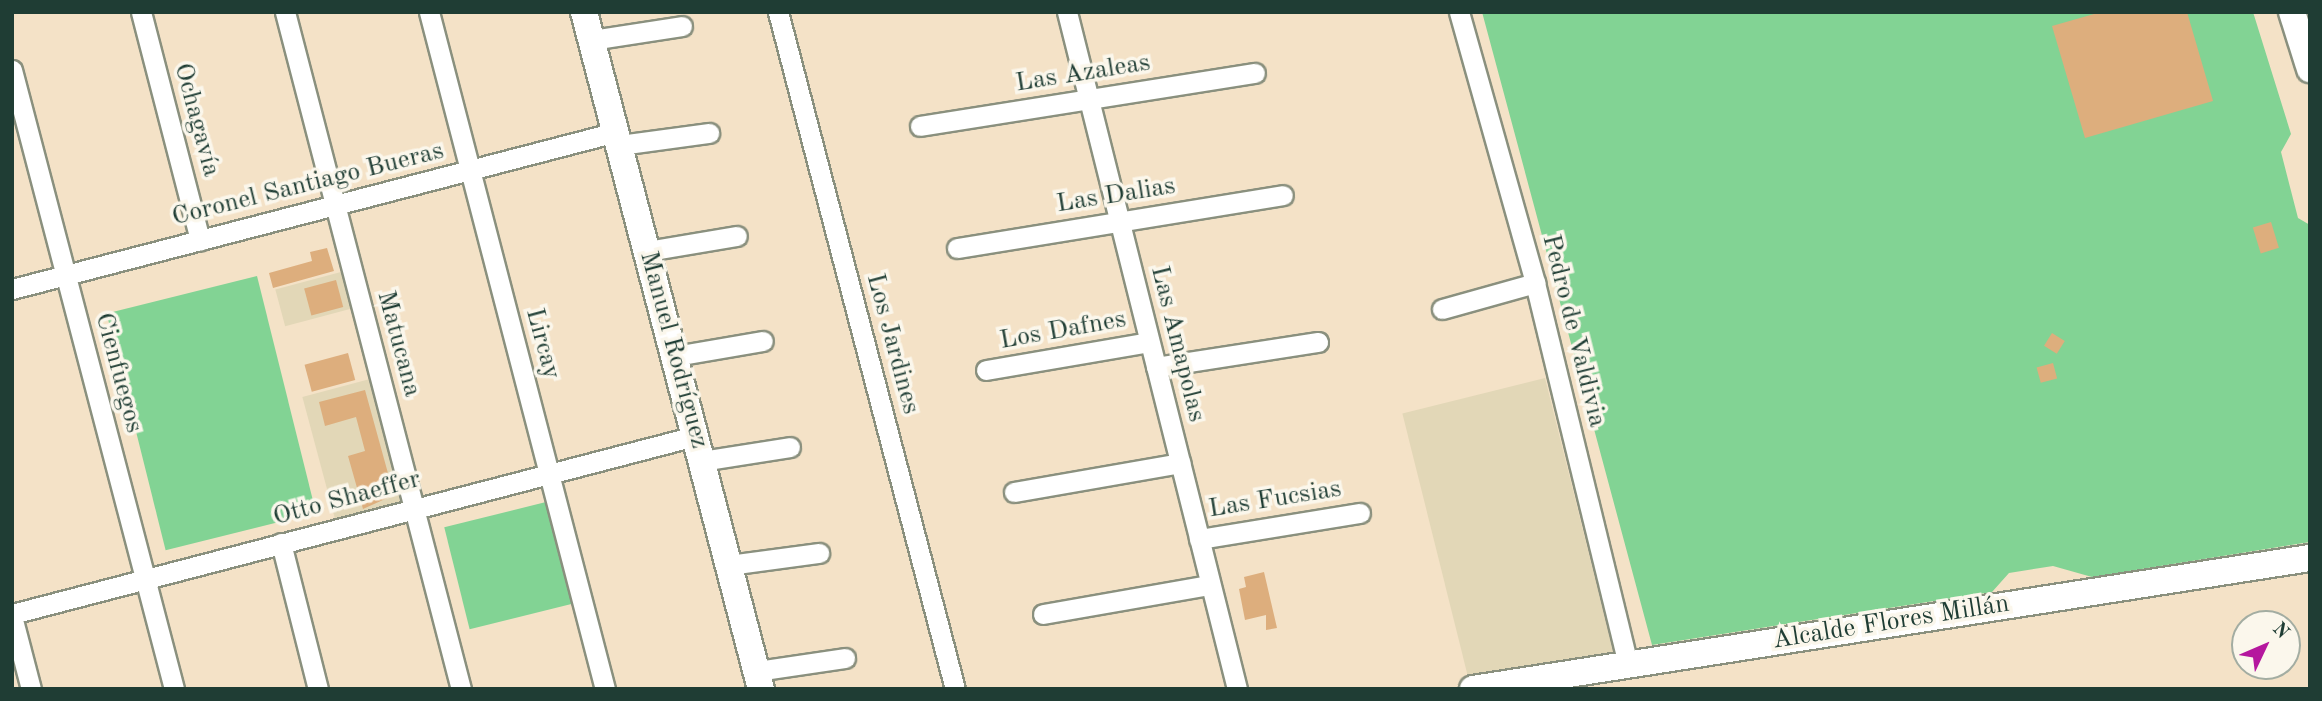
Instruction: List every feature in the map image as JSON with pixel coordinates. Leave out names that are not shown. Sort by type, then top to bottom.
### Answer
[{"type":"street","name":"Ochagavía","points":[[141,12],[200,240]]},
{"type":"street","name":"Matucana","points":[[285,12],[461,689]]},
{"type":"street","name":"Lircay","points":[[429,12],[605,689]]},
{"type":"street","name":"Manuel Rodríguez","points":[[584,12],[759,680]]},
{"type":"street","name":"Los Jardines","points":[[778,12],[955,689]]},
{"type":"street","name":"Las Amapolas","points":[[1067,12],[1237,689]]},
{"type":"street","name":"Pedro de Valdivia","points":[[1459,12],[1535,283],[1628,665]]},
{"type":"street","points":[[2292,12],[2310,69]]},
{"type":"street","points":[[592,40],[682,26]]},
{"type":"street","name":"Cienfuegos","points":[[12,69],[174,689]]},
{"type":"street","name":"Las Azaleas","points":[[920,126],[1255,73]]},
{"type":"street","name":"Coronel Santiago Bueras","points":[[12,289],[470,170],[618,139],[709,133]]},
{"type":"street","name":"Las Dalias","points":[[957,248],[1283,195]]},
{"type":"street","points":[[647,251],[737,236]]},
{"type":"street","points":[[1441,309],[1535,283]]},
{"type":"street","points":[[675,356],[763,341]]},
{"type":"street","name":"Los Dafnes","points":[[986,370],[1149,342]]},
{"type":"street","points":[[1156,367],[1318,342]]},
{"type":"street","name":"Otto Shaeffer","points":[[12,615],[695,436]]},
{"type":"street","points":[[702,461],[790,447]]},
{"type":"street","points":[[1014,492],[1180,463]]},
{"type":"street","name":"Las Fucsias","points":[[1199,539],[1360,513]]},
{"type":"street","points":[[281,544],[318,689]]},
{"type":"street","points":[[729,565],[819,553]]},
{"type":"street","name":"Alcalde Flores Millán","points":[[1473,689],[2310,558]]},
{"type":"street","points":[[1043,614],[1210,585]]},
{"type":"street","points":[[12,615],[31,689]]},
{"type":"street","points":[[759,680],[845,658]]},
{"type":"shaded area","points":[[341,272],[351,309],[285,326],[275,290]]},
{"type":"shaded area","points":[[1545,378],[1614,654],[1471,689],[1402,414]]},
{"type":"shaded area","points":[[370,379],[403,502],[335,520],[302,397]]},
{"type":"green space","points":[[1482,12],[2253,12],[2291,134],[2281,152],[2298,218],[2310,225],[2310,542],[2092,577],[2053,566],[2009,573],[1992,592],[1652,645]]},
{"type":"green space","points":[[257,276],[316,513],[166,550],[107,313]]},
{"type":"green space","points":[[550,501],[575,603],[470,629],[444,527]]},
{"type":"building","points":[[2101,12],[2187,12],[2213,101],[2085,138],[2052,26]]},
{"type":"building","points":[[2271,222],[2279,248],[2261,253],[2253,228]]},
{"type":"building","points":[[327,248],[334,271],[273,288],[269,273],[312,261],[310,252]]},
{"type":"building","points":[[336,280],[343,307],[311,316],[304,289]]},
{"type":"building","points":[[2052,333],[2065,341],[2057,354],[2044,346]]},
{"type":"building","points":[[348,353],[355,380],[312,392],[305,365]]},
{"type":"building","points":[[2053,363],[2057,378],[2041,383],[2037,367]]},
{"type":"building","points":[[365,390],[394,495],[363,509],[348,456],[365,451],[356,417],[325,426],[319,402]]},
{"type":"building","points":[[1264,572],[1277,628],[1266,630],[1266,615],[1245,620],[1239,589],[1246,587],[1244,577]]}]
